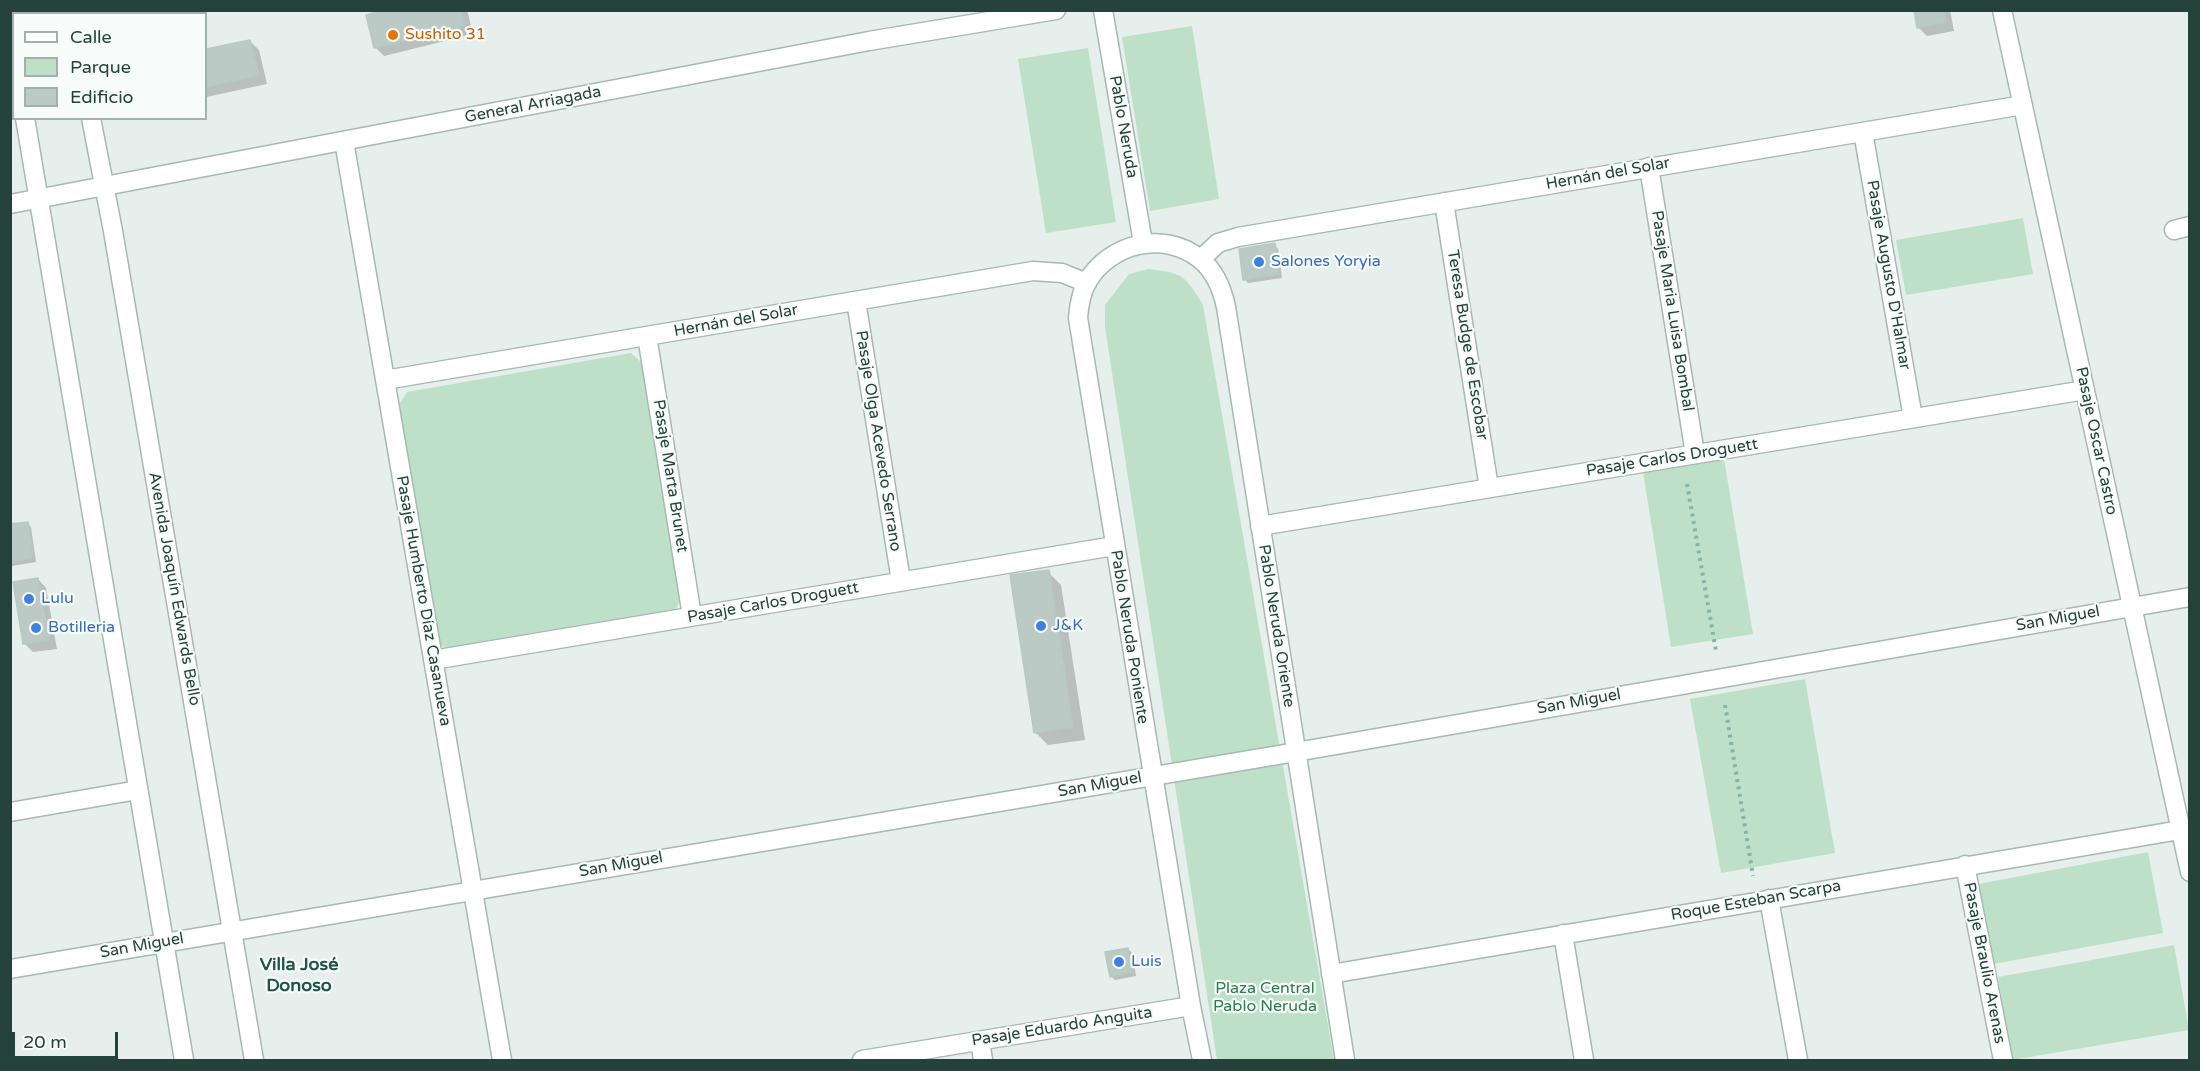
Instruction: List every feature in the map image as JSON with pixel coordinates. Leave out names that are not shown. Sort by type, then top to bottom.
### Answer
[{"type":"street","name":"General Arriagada","points":[[10,204],[868,41],[1056,10]]},
{"type":"street","name":"Pablo Neruda","points":[[1103,10],[1143,243]]},
{"type":"street","name":"Pasaje Oscar Castro","points":[[2002,10],[2190,872]]},
{"type":"street","name":"Hernán del Solar","points":[[1201,259],[1218,243],[1227,239],[2023,105]]},
{"type":"street","points":[[25,120],[184,1060]]},
{"type":"street","name":"Avenida Joaquín Edwards Bello","points":[[91,120],[254,1060]]},
{"type":"street","name":"Pasaje Augusto D'Halmar","points":[[1863,132],[1913,418]]},
{"type":"street","name":"Pasaje Humberto Díaz Casanueva","points":[[344,141],[502,1060]]},
{"type":"street","name":"Pasaje Maria Luisa Bombal","points":[[1648,167],[1695,454]]},
{"type":"street","name":"Teresa Budge de Escobar","points":[[1444,202],[1489,488]]},
{"type":"street","name":"Pablo Neruda Oriente","points":[[1143,243],[1164,243],[1184,249],[1201,259],[1213,273],[1222,289],[1345,1060]]},
{"type":"street","name":"Pablo Neruda Poniente","points":[[1143,243],[1112,255],[1096,270],[1081,298],[1078,318],[1152,776],[1202,1060]]},
{"type":"street","name":"Hernán del Solar","points":[[385,380],[1033,271],[1062,273],[1087,283]]},
{"type":"street","name":"Pasaje Olga Acevedo Serrano","points":[[856,301],[901,581]]},
{"type":"street","name":"Pasaje Marta Brunet","points":[[647,336],[692,616]]},
{"type":"street","name":"Pasaje Carlos Droguett","points":[[1260,526],[2085,390]]},
{"type":"street","name":"Pasaje Carlos Droguett","points":[[433,660],[1114,546]]},
{"type":"street","name":"San Miguel","points":[[10,969],[1296,752],[2190,597]]},
{"type":"street","points":[[10,812],[138,790]]},
{"type":"street","name":"Roque Esteban Scarpa","points":[[1331,974],[2180,830]]},
{"type":"street","name":"Pasaje Braulio Arenas","points":[[1965,866],[2003,1060]]},
{"type":"street","points":[[1769,899],[1798,1060]]},
{"type":"street","points":[[1563,934],[1584,1060]]},
{"type":"street","name":"Pasaje Eduardo Anguita","points":[[862,1060],[1191,1006]]},
{"type":"street","points":[[980,1041],[983,1060]]},
{"type":"green space","points":[[1192,26],[1219,199],[1150,211],[1122,37]]},
{"type":"green space","points":[[1088,48],[1116,222],[1046,233],[1018,59]]},
{"type":"green space","points":[[2023,218],[2033,274],[1906,295],[1896,240]]},
{"type":"green space","name":"Plaza Central Pablo Neruda","points":[[1148,269],[1169,272],[1182,277],[1192,287],[1203,305],[1334,1060],[1217,1060],[1105,327],[1105,305],[1129,274]]},
{"type":"green space","points":[[631,353],[642,363],[681,598],[674,613],[447,648],[437,644],[398,406],[407,392]]},
{"type":"green space","points":[[1724,459],[1753,634],[1671,647],[1643,472]]},
{"type":"green space","points":[[1805,679],[1835,853],[1721,873],[1690,699]]},
{"type":"green space","points":[[2148,852],[2163,933],[1988,965],[1973,885]]},
{"type":"green space","points":[[2174,945],[2189,1030],[2012,1060],[1998,977]]},
{"type":"building","points":[[119,10],[183,10],[183,12],[120,12]]},
{"type":"building","points":[[384,10],[461,10],[465,25],[374,48],[366,15]]},
{"type":"building","points":[[1914,10],[1944,10],[1946,22],[1917,28]]},
{"type":"building","points":[[250,40],[259,75],[207,87],[207,49]]},
{"type":"building","name":"Salones Yoryia","points":[[1275,243],[1279,274],[1243,280],[1239,249]]},
{"type":"building","points":[[28,522],[33,558],[10,562],[10,524]]},
{"type":"building","points":[[1049,570],[1073,727],[1034,733],[1010,575]]},
{"type":"building","points":[[38,578],[49,640],[23,644],[13,582]]},
{"type":"building","name":"Luis","points":[[1128,948],[1133,972],[1110,977],[1105,952]]},
{"type":"place","name":"Sushito 31","points":[[393,35]]},
{"type":"place","name":"Salones Yoryia","points":[[1259,262]]},
{"type":"place","name":"Lulu","points":[[29,599]]},
{"type":"place","name":"J&K","points":[[1041,626]]},
{"type":"place","name":"Botilleria","points":[[36,628]]},
{"type":"place","name":"Luis","points":[[1119,962]]},
{"type":"district","name":"Villa José Donoso","points":[[299,975]]}]
